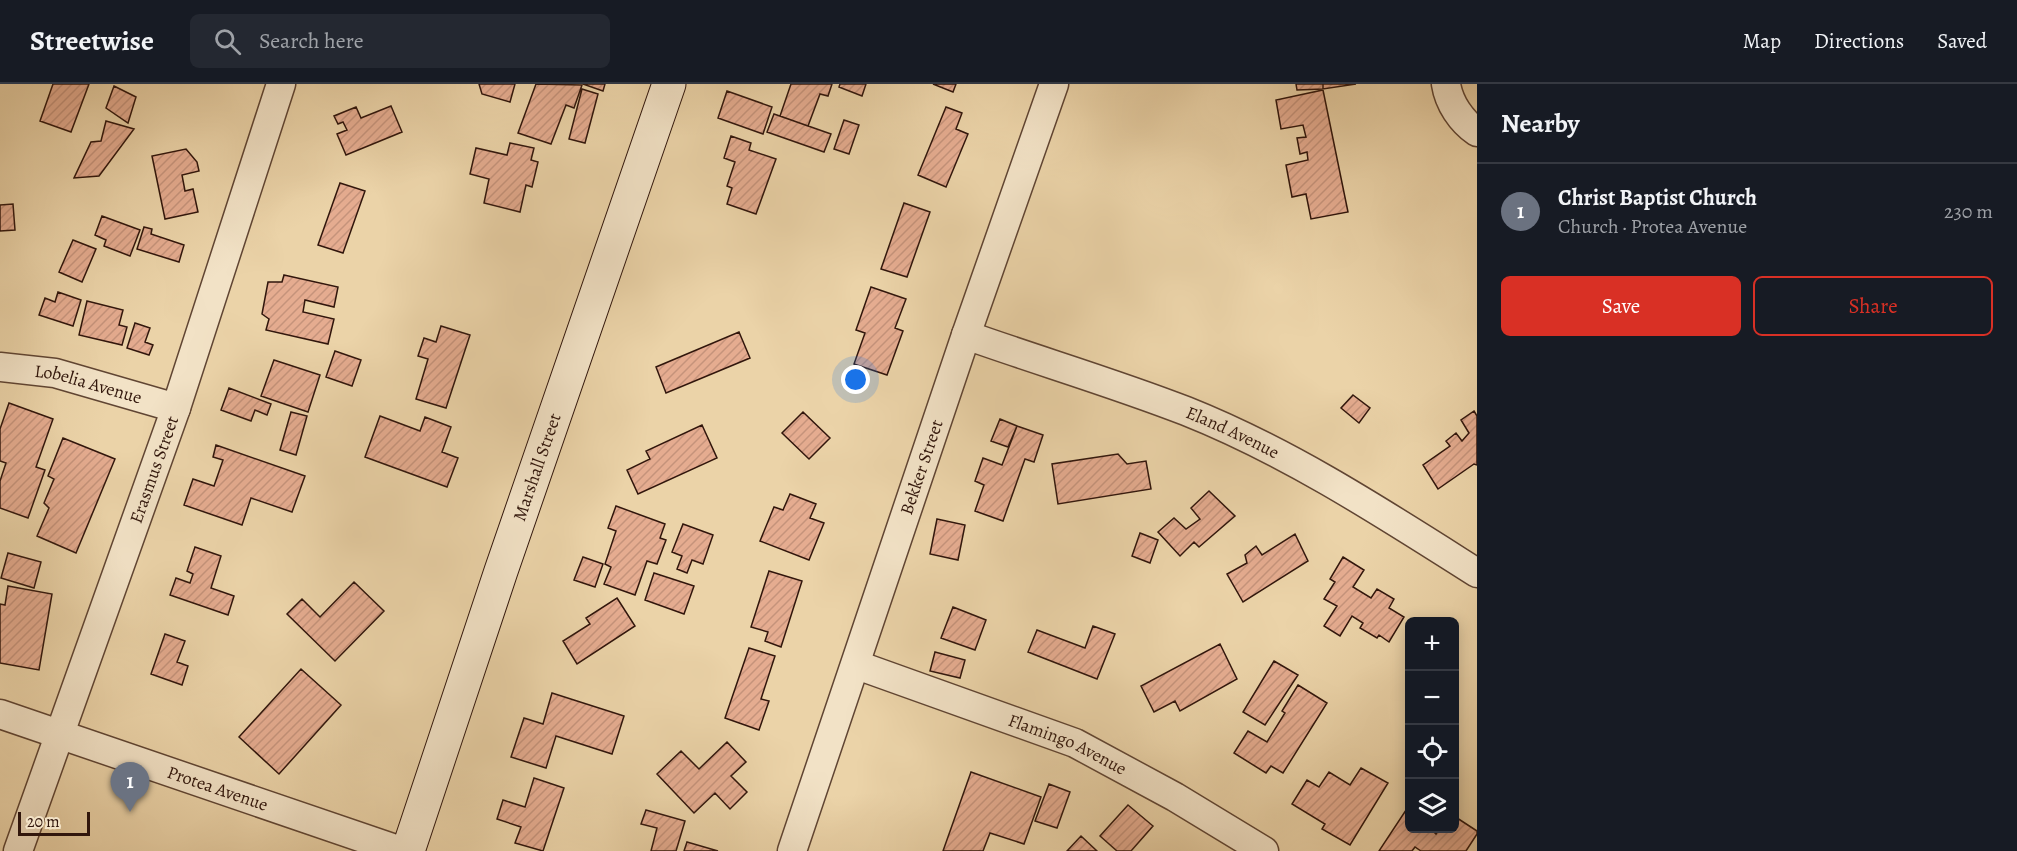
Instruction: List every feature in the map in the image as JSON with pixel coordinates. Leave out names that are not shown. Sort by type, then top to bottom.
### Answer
[{"type":"street","name":"Erasmus Street","points":[[18,851],[176,408],[280,84]]},
{"type":"street","name":"Marshall Street","points":[[408,851],[505,559],[669,84]]},
{"type":"street","name":"Bekker Street","points":[[792,851],[828,740],[857,664],[966,335],[1054,84]]},
{"type":"street","points":[[1446,84],[1456,111],[1477,132]]},
{"type":"street","name":"Eland Avenue","points":[[966,335],[1186,411],[1242,437],[1342,490],[1477,573]]},
{"type":"street","name":"Lobelia Avenue","points":[[0,366],[55,373],[176,408]]},
{"type":"street","name":"Flamingo Avenue","points":[[857,664],[1075,743],[1175,797],[1264,851]]},
{"type":"street","name":"Protea Avenue","points":[[0,714],[60,732],[401,851]]},
{"type":"building","points":[[53,84],[89,84],[71,132],[40,121]]},
{"type":"building","points":[[479,84],[515,84],[510,102],[482,94]]},
{"type":"building","points":[[536,84],[582,85],[574,108],[566,105],[551,144],[518,133]]},
{"type":"building","points":[[583,84],[605,84],[603,91]]},
{"type":"building","points":[[791,84],[832,84],[828,96],[820,94],[808,126],[780,116]]},
{"type":"building","points":[[840,84],[866,84],[862,96],[839,87]]},
{"type":"building","points":[[933,84],[956,84],[953,92]]},
{"type":"building","points":[[1296,84],[1323,84],[1323,89],[1297,90]]},
{"type":"building","points":[[1323,84],[1356,84],[1323,89]]},
{"type":"building","points":[[114,86],[136,97],[128,123],[106,108]]},
{"type":"building","points":[[582,89],[598,94],[585,143],[569,139]]},
{"type":"building","points":[[1323,90],[1348,212],[1311,219],[1306,194],[1292,197],[1286,165],[1308,160],[1307,152],[1300,154],[1297,138],[1306,137],[1303,125],[1281,129],[1276,100]]},
{"type":"building","points":[[727,91],[772,107],[763,134],[718,118]]},
{"type":"building","points":[[391,106],[402,132],[346,155],[337,134],[347,130],[343,122],[338,124],[334,116],[356,107],[361,118]]},
{"type":"building","points":[[946,107],[962,113],[956,129],[968,134],[946,187],[918,175]]},
{"type":"building","points":[[774,114],[831,134],[824,152],[767,132]]},
{"type":"building","points":[[844,120],[859,125],[849,154],[834,149]]},
{"type":"building","points":[[106,121],[134,129],[99,176],[74,178],[91,142],[101,141]]},
{"type":"building","points":[[731,136],[751,143],[749,150],[776,159],[756,214],[727,204],[732,188],[727,186],[735,162],[724,158]]},
{"type":"building","points":[[510,143],[534,148],[531,160],[538,162],[532,187],[526,185],[520,212],[484,203],[489,179],[470,174],[476,148],[507,155]]},
{"type":"building","points":[[186,149],[197,162],[199,171],[182,175],[185,191],[193,189],[198,212],[165,219],[152,156]]},
{"type":"building","points":[[340,183],[365,191],[343,253],[318,245]]},
{"type":"building","points":[[904,203],[930,212],[907,277],[881,269]]},
{"type":"building","points":[[13,204],[15,230],[0,231],[0,205]]},
{"type":"building","points":[[102,216],[140,230],[130,256],[104,246],[106,240],[95,235]]},
{"type":"building","points":[[144,227],[152,229],[151,234],[184,245],[179,262],[137,249]]},
{"type":"building","points":[[73,240],[96,249],[82,282],[59,272]]},
{"type":"building","points":[[284,275],[338,287],[334,307],[305,300],[303,312],[334,319],[328,344],[266,330],[269,319],[262,314],[268,282],[282,282]]},
{"type":"building","points":[[871,287],[906,299],[895,328],[903,331],[887,375],[854,364],[865,333],[856,330]]},
{"type":"building","points":[[58,292],[81,300],[73,326],[39,315],[45,298],[55,302]]},
{"type":"building","points":[[87,301],[123,310],[119,325],[127,327],[122,345],[79,335]]},
{"type":"building","points":[[135,323],[150,328],[145,342],[153,345],[149,355],[127,348]]},
{"type":"building","points":[[441,326],[470,335],[446,408],[416,399],[428,359],[418,356],[424,338],[436,342]]},
{"type":"building","points":[[739,332],[750,358],[666,393],[656,367]]},
{"type":"building","points":[[335,351],[361,360],[352,386],[326,377]]},
{"type":"building","points":[[274,360],[320,375],[308,412],[261,396]]},
{"type":"building","points":[[229,388],[271,404],[267,415],[255,410],[251,421],[221,410]]},
{"type":"building","points":[[1353,395],[1370,408],[1359,423],[1341,408]]},
{"type":"building","points":[[9,403],[53,419],[36,467],[45,470],[28,518],[0,508],[0,481],[6,463],[0,461],[0,429]]},
{"type":"building","points":[[1474,411],[1477,416],[1477,465],[1474,464],[1438,489],[1423,465],[1450,446],[1446,441],[1456,433],[1462,441],[1469,433],[1461,420]]},
{"type":"building","points":[[291,412],[307,416],[296,455],[280,450]]},
{"type":"building","points":[[803,412],[830,438],[809,459],[782,433]]},
{"type":"building","points":[[380,416],[420,431],[425,417],[451,427],[442,452],[458,458],[447,487],[365,457]]},
{"type":"building","points":[[1000,419],[1017,426],[1008,447],[991,441]]},
{"type":"building","points":[[702,425],[717,458],[638,494],[627,470],[650,459],[646,451]]},
{"type":"building","points":[[1017,426],[1043,435],[1034,462],[1025,459],[1003,521],[975,511],[984,485],[975,481],[983,458],[1002,465]]},
{"type":"building","points":[[63,438],[115,459],[76,553],[37,536],[49,508],[44,503],[54,479],[48,476]]},
{"type":"building","points":[[216,445],[305,476],[292,512],[251,498],[242,525],[184,505],[193,479],[214,486],[223,460],[213,457]]},
{"type":"building","points":[[1118,454],[1127,464],[1146,461],[1151,489],[1058,504],[1052,464]]},
{"type":"building","points":[[1209,491],[1235,516],[1199,547],[1194,542],[1180,556],[1158,532],[1174,518],[1186,529],[1200,519],[1191,508]]},
{"type":"building","points":[[790,494],[816,504],[810,518],[824,523],[809,560],[760,541],[774,507],[783,510]]},
{"type":"building","points":[[616,506],[665,524],[660,538],[666,540],[657,564],[647,561],[635,595],[604,584],[611,567],[605,564],[616,531],[608,528]]},
{"type":"building","points":[[937,519],[965,525],[958,560],[930,554]]},
{"type":"building","points":[[683,524],[713,535],[703,564],[692,560],[687,573],[677,569],[682,556],[672,552]]},
{"type":"building","points":[[1140,533],[1158,540],[1150,563],[1132,556]]},
{"type":"building","points":[[1295,534],[1308,561],[1243,602],[1227,574],[1247,563],[1245,555],[1256,546],[1262,555]]},
{"type":"building","points":[[195,547],[221,556],[211,588],[234,596],[228,615],[170,595],[176,578],[190,583],[193,574],[187,571]]},
{"type":"building","points":[[8,553],[41,562],[34,588],[1,578]]},
{"type":"building","points":[[583,557],[603,564],[595,587],[574,580]]},
{"type":"building","points":[[1343,557],[1364,570],[1353,587],[1371,598],[1377,589],[1394,599],[1389,608],[1404,617],[1389,642],[1379,635],[1377,638],[1360,628],[1363,623],[1352,616],[1340,636],[1324,626],[1337,606],[1324,599],[1335,582],[1330,579]]},
{"type":"building","points":[[769,571],[802,581],[781,647],[765,641],[768,632],[751,627]]},
{"type":"building","points":[[654,573],[694,586],[684,614],[645,600]]},
{"type":"building","points":[[354,582],[384,611],[335,661],[287,614],[302,599],[320,617]]},
{"type":"building","points":[[8,586],[52,594],[39,670],[0,663],[0,604],[5,605]]},
{"type":"building","points":[[617,598],[635,626],[577,664],[563,641],[590,624],[586,618]]},
{"type":"building","points":[[953,607],[986,620],[975,650],[941,638]]},
{"type":"building","points":[[1093,626],[1115,634],[1097,679],[1028,652],[1037,630],[1085,648]]},
{"type":"building","points":[[165,634],[185,641],[177,662],[188,666],[182,685],[151,674]]},
{"type":"building","points":[[1220,644],[1237,679],[1180,711],[1175,701],[1154,712],[1141,686]]},
{"type":"building","points":[[749,648],[775,656],[761,699],[769,701],[759,730],[725,718]]},
{"type":"building","points":[[935,652],[965,660],[960,678],[930,671]]},
{"type":"building","points":[[1274,661],[1298,675],[1265,725],[1243,712]]},
{"type":"building","points":[[301,669],[341,705],[279,774],[239,737]]},
{"type":"building","points":[[1298,685],[1327,703],[1283,773],[1271,766],[1266,773],[1234,753],[1248,731],[1267,742],[1285,713],[1282,711]]},
{"type":"building","points":[[552,693],[624,716],[612,754],[556,736],[546,768],[511,757],[524,718],[543,724]]},
{"type":"building","points":[[727,742],[746,762],[731,776],[747,792],[730,809],[715,793],[694,813],[657,774],[681,751],[699,769]]},
{"type":"building","points":[[1361,768],[1388,783],[1350,845],[1322,829],[1325,824],[1292,804],[1307,780],[1319,787],[1329,772],[1350,785]]},
{"type":"building","points":[[971,772],[1041,797],[1024,844],[990,833],[983,851],[943,851]]},
{"type":"building","points":[[534,778],[564,788],[543,851],[515,843],[521,827],[497,819],[503,800],[525,807]]},
{"type":"building","points":[[1049,784],[1070,792],[1057,828],[1035,821]]},
{"type":"building","points":[[1128,805],[1153,826],[1131,851],[1117,851],[1100,836]]},
{"type":"building","points":[[646,810],[685,821],[676,851],[651,851],[657,828],[641,824]]},
{"type":"building","points":[[1405,812],[1405,833],[1459,833],[1459,819],[1477,831],[1466,851],[1421,851],[1415,847],[1412,851],[1379,851]]},
{"type":"building","points":[[1081,836],[1097,851],[1067,851]]},
{"type":"building","points":[[687,842],[718,851],[684,851]]},
{"type":"place","name":"Christ Baptist Church","points":[[130,812]]}]
